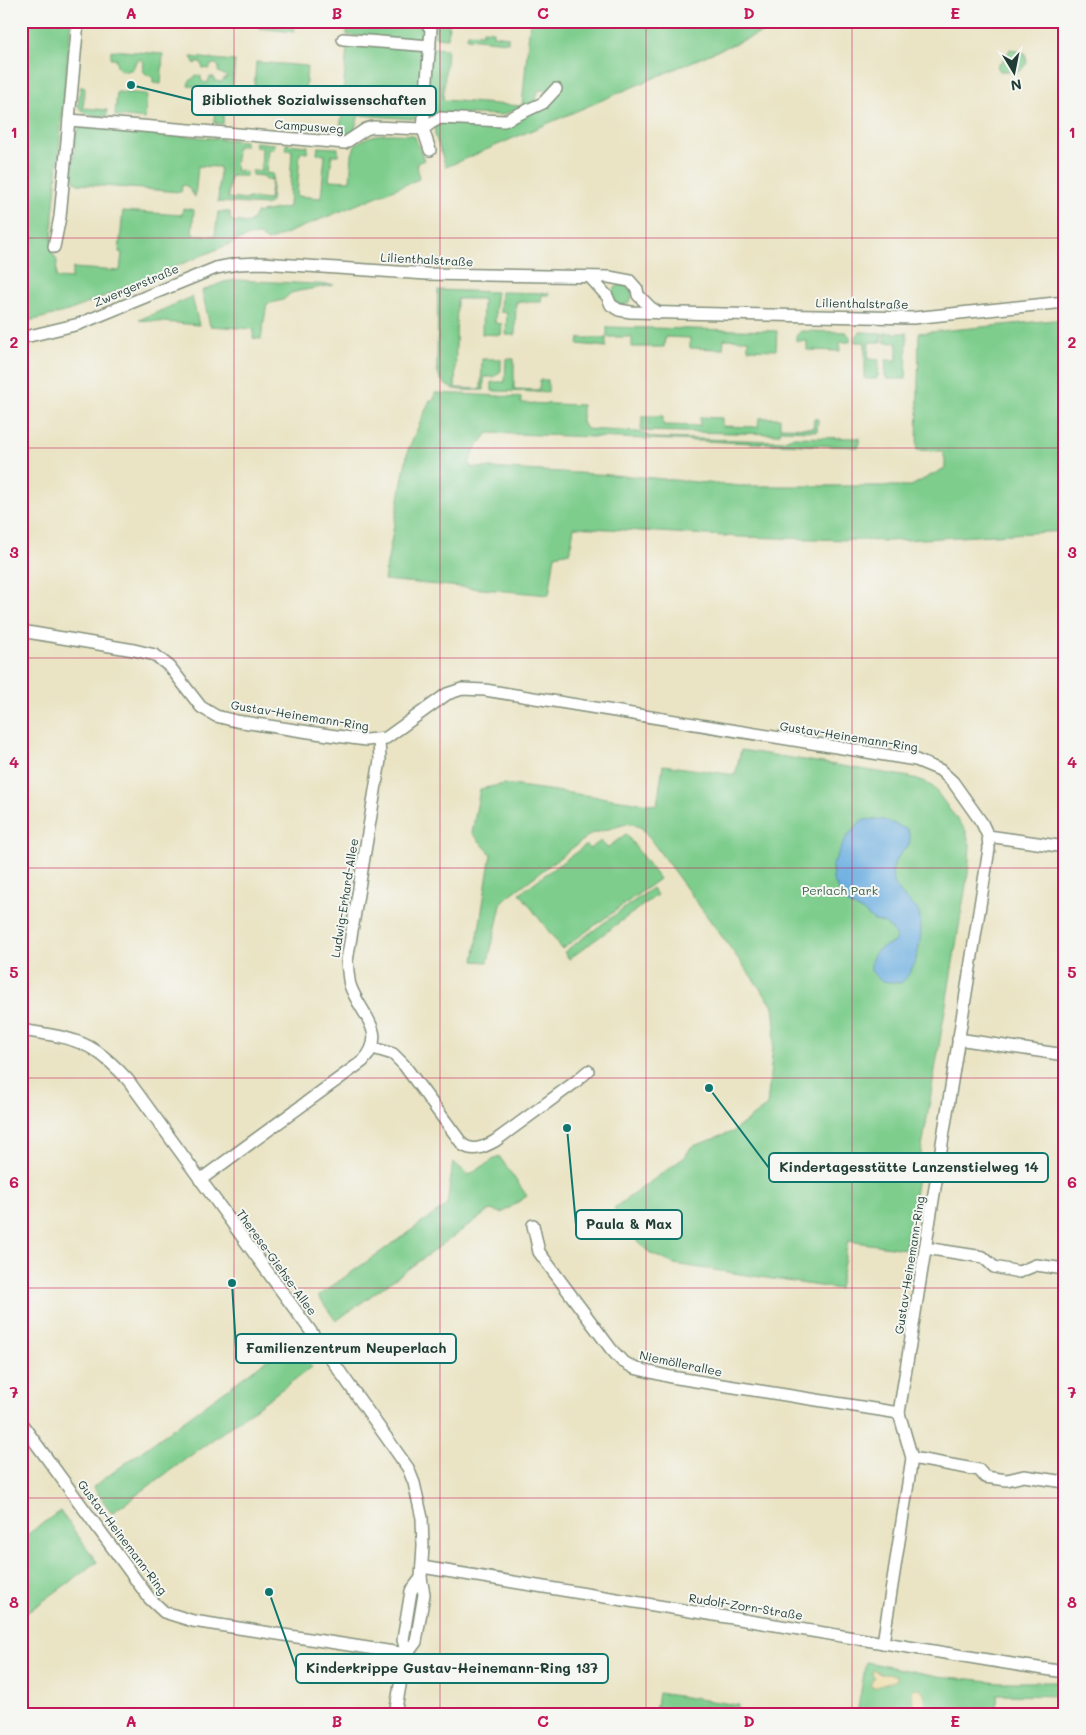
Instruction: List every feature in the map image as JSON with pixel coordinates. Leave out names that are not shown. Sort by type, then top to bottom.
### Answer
[{"type":"street","points":[[54,247],[60,217],[78,21]]},
{"type":"street","points":[[430,24],[423,129],[430,150]]},
{"type":"street","points":[[343,40],[430,46]]},
{"type":"street","name":"Campusweg","points":[[69,120],[345,143],[366,129],[373,127],[423,129],[440,118],[504,121],[543,103],[556,89]]},
{"type":"street","name":"Lilienthalstraße","points":[[262,263],[426,274],[609,277],[630,281],[634,284],[638,295],[658,313]]},
{"type":"street","name":"Zwergerstraße","points":[[21,338],[79,324],[216,268],[237,264],[262,263]]},
{"type":"street","points":[[590,277],[607,296],[611,305],[619,310],[624,310],[634,305],[638,295]]},
{"type":"street","points":[[607,296],[610,286],[618,280]]},
{"type":"street","name":"Lilienthalstraße","points":[[624,310],[658,313],[913,318],[1065,302]]},
{"type":"street","name":"Gustav-Heinemann-Ring","points":[[21,631],[134,650],[156,656],[170,667],[201,707],[216,716],[236,721],[329,736],[379,740],[393,734],[447,694],[462,690],[485,690],[922,762],[940,770],[953,782],[982,823],[988,836],[989,849],[899,1413],[912,1458],[882,1643]]},
{"type":"street","name":"Ludwig-Erhard-Allee","points":[[373,1048],[374,1036],[350,985],[347,961],[380,760],[379,740]]},
{"type":"street","points":[[988,836],[1065,846]]},
{"type":"street","name":"Therese-Giehse-Allee","points":[[21,1030],[64,1038],[95,1049],[128,1080],[408,1468],[421,1510],[424,1546],[421,1572],[424,1594],[416,1642],[407,1654],[395,1714]]},
{"type":"street","points":[[958,1039],[1065,1055]]},
{"type":"street","points":[[200,1180],[363,1061],[373,1048],[393,1054],[404,1065],[463,1145],[476,1149],[495,1141],[574,1083],[588,1070]]},
{"type":"street","name":"Niemöllerallee","points":[[533,1224],[539,1252],[611,1350],[622,1361],[634,1368],[696,1382],[899,1413]]},
{"type":"street","points":[[925,1248],[983,1257],[994,1268],[1019,1272],[1036,1265],[1065,1269]]},
{"type":"street","name":"Gustav-Heinemann-Ring","points":[[21,1423],[150,1599],[164,1612],[204,1623],[407,1654]]},
{"type":"street","points":[[912,1458],[979,1470],[985,1477],[1007,1480],[1024,1476],[1064,1483]]},
{"type":"street","name":"Rudolf-Zorn-Straße","points":[[421,1572],[1065,1672]]},
{"type":"green space","points":[[21,21],[71,21],[53,216],[52,251],[57,261],[56,278],[71,279],[73,268],[120,271],[122,253],[119,252],[123,211],[182,215],[183,208],[194,210],[192,234],[215,236],[218,212],[230,212],[230,219],[235,222],[247,223],[251,222],[256,213],[289,207],[292,150],[286,150],[286,144],[308,146],[307,153],[300,152],[297,196],[321,198],[325,155],[317,154],[318,147],[338,148],[338,155],[332,155],[329,180],[350,181],[352,155],[355,145],[368,137],[382,134],[412,135],[415,137],[424,160],[417,163],[419,179],[268,241],[259,235],[249,236],[71,310],[21,322]]},
{"type":"green space","points":[[186,21],[213,21],[217,24],[221,21],[239,21],[238,27]]},
{"type":"green space","points":[[260,21],[290,21],[294,27],[294,32],[259,28]]},
{"type":"green space","points":[[347,21],[421,21],[425,34],[422,42],[347,35]]},
{"type":"green space","points":[[436,21],[449,21],[448,38],[435,37]]},
{"type":"green space","points":[[530,21],[791,21],[446,167],[435,135],[435,127],[443,123],[502,126],[553,103],[556,96],[561,92],[539,90],[534,102],[502,115],[439,113],[414,119],[359,115],[354,131],[345,137],[340,134],[347,47],[349,43],[447,49],[443,100],[522,106]]},
{"type":"green space","points":[[483,30],[493,31],[493,35],[508,37],[508,42],[467,38],[468,33],[483,34]]},
{"type":"green space","points":[[1010,49],[1025,53],[1027,63],[1020,71],[1000,71],[997,66],[1007,56]]},
{"type":"green space","points":[[111,50],[163,54],[161,84],[153,83],[153,77],[143,71],[144,63],[141,59],[136,61],[133,69],[125,71],[119,69],[116,59],[111,59]]},
{"type":"green space","points":[[191,57],[235,61],[232,90],[188,86],[189,82],[196,75],[201,76],[201,80],[205,83],[208,82],[210,77],[214,77],[215,81],[221,82],[224,78],[227,78],[227,76],[218,72],[219,67],[216,64],[212,64],[209,69],[203,68],[201,62],[195,64]]},
{"type":"green space","points":[[256,62],[307,66],[305,95],[254,91]]},
{"type":"green space","points":[[80,87],[85,87],[83,108],[107,110],[107,116],[90,115],[80,109],[78,106]]},
{"type":"green space","points":[[117,92],[147,94],[145,119],[115,116]]},
{"type":"green space","points":[[215,102],[224,103],[223,124],[214,123]]},
{"type":"green space","points":[[81,127],[245,141],[245,146],[237,146],[235,170],[246,172],[246,176],[230,177],[228,198],[247,200],[248,198],[269,200],[272,180],[265,179],[264,176],[252,175],[252,171],[261,171],[262,148],[255,147],[255,142],[275,144],[274,149],[268,149],[266,173],[273,174],[271,202],[266,205],[218,202],[220,167],[198,166],[195,197],[185,185],[182,186],[181,192],[78,184],[75,182],[72,174],[76,132]]},
{"type":"green space","points":[[235,280],[334,285],[291,293],[283,300],[267,304],[261,339],[253,338],[254,329],[210,326],[202,291],[224,282]]},
{"type":"green space","points":[[622,285],[629,288],[632,295],[629,302],[622,305],[615,302],[612,295],[615,288]]},
{"type":"green space","points":[[438,290],[496,292],[495,323],[502,324],[501,335],[482,334],[483,299],[457,299],[455,388],[481,389],[482,359],[501,359],[501,371],[494,377],[484,377],[484,390],[454,389],[444,383],[440,377],[437,369]]},
{"type":"green space","points":[[501,292],[549,293],[549,295],[542,295],[541,302],[516,302],[515,335],[506,335],[507,313],[500,312]]},
{"type":"green space","points":[[192,297],[199,325],[139,320]]},
{"type":"green space","points":[[1065,319],[1065,531],[887,541],[742,537],[574,527],[570,552],[555,555],[549,595],[384,580],[408,450],[430,400],[434,400],[435,393],[521,397],[521,403],[582,405],[582,422],[586,429],[638,432],[654,438],[782,441],[792,437],[859,438],[859,447],[488,433],[473,453],[470,467],[630,476],[740,486],[911,486],[945,468],[945,459],[942,451],[917,450],[919,333]]},
{"type":"green space","points":[[607,327],[777,331],[776,350],[748,349],[748,340],[724,339],[723,349],[690,348],[690,338],[665,337],[664,347],[632,347],[632,337],[607,337]]},
{"type":"green space","points":[[801,331],[846,332],[850,337],[850,342],[840,342],[840,351],[807,350],[807,341],[796,341],[796,336]]},
{"type":"green space","points":[[860,332],[882,333],[881,342],[869,342],[868,359],[879,360],[878,376],[876,379],[865,379],[865,342],[855,342],[855,337]]},
{"type":"green space","points":[[884,333],[907,333],[906,379],[887,379],[885,375],[886,360],[897,360],[897,343],[884,342]]},
{"type":"green space","points":[[579,338],[606,338],[606,347],[578,344]]},
{"type":"green space","points":[[506,359],[514,359],[514,389],[539,390],[540,380],[548,380],[548,392],[492,391],[492,382],[505,382]]},
{"type":"green space","points":[[642,416],[663,416],[663,425],[700,426],[700,417],[722,418],[722,426],[758,427],[759,418],[780,418],[780,427],[813,428],[814,419],[818,419],[817,431],[780,430],[780,434],[641,431]]},
{"type":"green space","name":"Perlach Park","points":[[741,750],[910,777],[925,782],[933,787],[966,831],[970,846],[968,873],[905,1249],[848,1241],[839,1289],[674,1264],[650,1253],[635,1239],[614,1208],[685,1157],[691,1147],[732,1132],[767,1106],[775,1026],[773,1006],[642,828],[630,823],[591,834],[502,901],[488,962],[474,961],[491,854],[472,833],[480,789],[504,784],[657,805],[663,765],[735,775]]},
{"type":"green space","points":[[626,834],[659,879],[562,949],[520,893],[586,845],[589,849],[601,841],[607,848]]},
{"type":"green space","points":[[652,888],[657,895],[569,959],[564,952]]},
{"type":"green space","points":[[499,1156],[527,1196],[502,1213],[490,1210],[336,1321],[318,1296],[447,1205],[453,1162],[469,1175]]},
{"type":"green space","points":[[293,1341],[312,1367],[112,1513],[93,1487]]},
{"type":"green space","points":[[60,1511],[97,1562],[21,1617],[21,1539]]},
{"type":"green space","points":[[866,1662],[937,1676],[1001,1682],[1065,1682],[1065,1696],[997,1695],[998,1714],[857,1714]]},
{"type":"green space","points":[[658,1693],[738,1705],[737,1714],[655,1714]]},
{"type":"sand","points":[[873,1670],[882,1674],[896,1675],[897,1680],[874,1688],[870,1685],[874,1678]]},
{"type":"sand","points":[[920,1688],[925,1699],[924,1711],[913,1708],[912,1689]]},
{"type":"water","points":[[880,819],[908,830],[910,838],[909,845],[894,864],[893,877],[898,890],[918,911],[921,929],[916,960],[907,977],[901,983],[881,981],[871,971],[873,956],[876,952],[882,947],[893,943],[896,938],[892,930],[884,923],[874,921],[864,912],[846,903],[833,880],[832,866],[846,838],[862,820]]},
{"type":"railway","points":[[21,1710],[26,1714]]},
{"type":"place","name":"Bibliothek Sozialwissenschaften","points":[[131,85]]},
{"type":"place","name":"Kindertagesstätte Lanzenstielweg 14","points":[[709,1088]]},
{"type":"place","name":"Paula & Max","points":[[567,1128]]},
{"type":"place","name":"Familienzentrum Neuperlach","points":[[232,1283]]},
{"type":"place","name":"Kinderkrippe Gustav-Heinemann-Ring 137","points":[[269,1592]]}]
